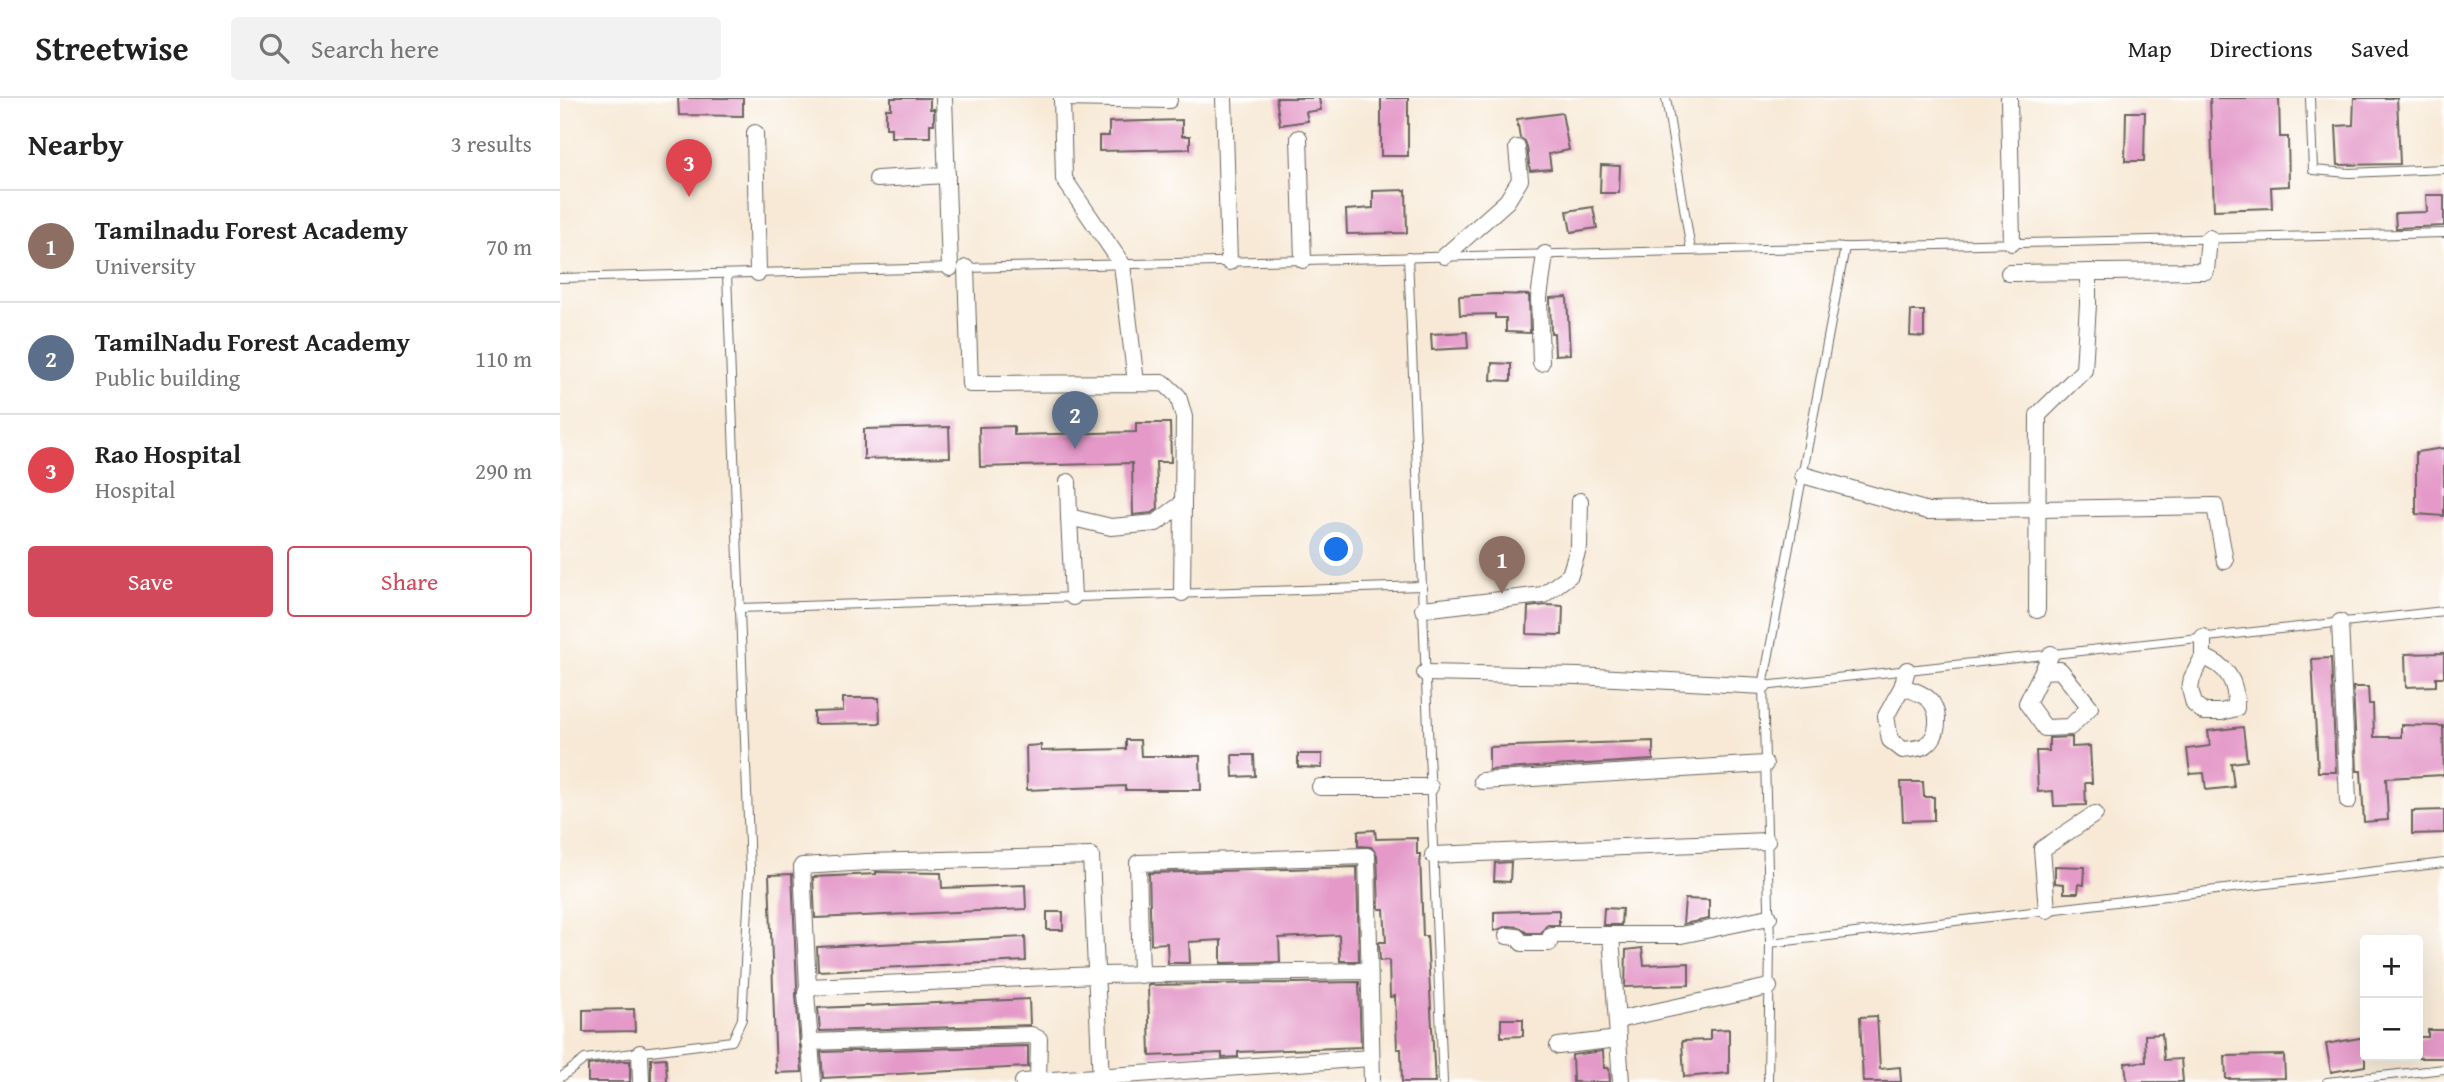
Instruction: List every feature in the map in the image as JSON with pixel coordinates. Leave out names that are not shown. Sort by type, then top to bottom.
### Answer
[{"type":"street","points":[[944,98],[947,175],[970,384],[1164,383],[1178,396],[1184,416],[1182,593]]},
{"type":"street","points":[[1136,383],[1122,264],[1064,179],[1062,98],[1169,100]]},
{"type":"street","points":[[1224,98],[1229,262]]},
{"type":"street","points":[[2009,98],[2012,243]]},
{"type":"street","points":[[755,133],[758,273]]},
{"type":"street","points":[[1299,138],[1303,260]]},
{"type":"street","points":[[1445,256],[1507,201],[1520,180],[1517,148]]},
{"type":"street","points":[[877,179],[947,175]]},
{"type":"street","points":[[2009,273],[2206,271],[2209,238]]},
{"type":"street","points":[[1541,363],[1539,298],[1545,254]]},
{"type":"street","points":[[2037,610],[2038,415],[2084,370],[2088,272]]},
{"type":"street","points":[[1803,475],[1928,511],[2215,506],[2225,561]]},
{"type":"street","points":[[1068,482],[1073,597]]},
{"type":"street","points":[[1423,610],[1543,595],[1570,575],[1579,546],[1580,501]]},
{"type":"street","points":[[1069,517],[1111,527],[1156,523],[1183,503]]},
{"type":"street","points":[[2340,622],[2348,801]]},
{"type":"street","points":[[2203,637],[2203,657]]},
{"type":"street","points":[[2044,671],[2051,654]]},
{"type":"street","points":[[1902,687],[1907,670]]},
{"type":"street","points":[[1425,673],[1578,676],[1763,685]]},
{"type":"street","points":[[1482,781],[1765,764]]},
{"type":"street","points":[[1320,787],[1430,787]]},
{"type":"street","points":[[2047,910],[2042,849],[2095,814]]},
{"type":"street","points":[[1433,855],[1767,841]]},
{"type":"street","points":[[813,1082],[806,993],[808,987],[802,866],[1091,856],[1101,1079]]},
{"type":"street","points":[[1141,975],[1138,863],[1367,856],[1372,1082]]},
{"type":"street","points":[[1507,936],[1517,937],[1522,943],[1549,943],[1551,934],[1681,935],[1769,917]]},
{"type":"street","points":[[1611,934],[1621,1082]]},
{"type":"street","points":[[808,987],[1097,975],[1368,971]]},
{"type":"street","points":[[1616,1020],[1769,987]]},
{"type":"street","points":[[809,1042],[1031,1035],[1039,1039],[1038,1081]]},
{"type":"street","points":[[1558,1046],[1618,1040]]},
{"type":"street","points":[[640,1054],[641,1082]]},
{"type":"street","points":[[1023,1082],[1101,1079],[1371,1058]]},
{"type":"lane","points":[[1666,98],[1691,250]]},
{"type":"lane","points":[[2310,98],[2313,170],[2349,173],[2444,169]]},
{"type":"lane","points":[[560,278],[2444,233]]},
{"type":"lane","points":[[1768,1082],[1770,943],[1763,685],[1845,247]]},
{"type":"lane","points":[[1408,257],[1443,1082]]},
{"type":"lane","points":[[560,1078],[585,1059],[733,1041],[741,1019],[750,870],[727,274]]},
{"type":"lane","points":[[739,608],[1422,586]]},
{"type":"lane","points":[[1763,685],[2444,611]]},
{"type":"lane","points":[[1770,943],[2444,863]]},
{"type":"lane","points":[[2327,1082],[2444,1069]]},
{"type":"building","points":[[678,98],[743,98],[743,116],[679,115]]},
{"type":"building","points":[[891,98],[930,98],[930,109],[934,109],[934,124],[930,124],[930,137],[891,137],[891,128],[886,128],[886,109],[891,109]]},
{"type":"building","points":[[1276,98],[1319,98],[1321,110],[1306,112],[1308,121],[1280,125]]},
{"type":"building","points":[[1381,98],[1408,98],[1408,156],[1381,156]]},
{"type":"building","points":[[2210,98],[2279,98],[2280,137],[2288,137],[2289,186],[2271,187],[2272,208],[2214,210]]},
{"type":"building","points":[[2354,98],[2397,98],[2400,164],[2338,165],[2336,126],[2353,125]]},
{"type":"building","points":[[2126,112],[2145,112],[2144,161],[2125,161]]},
{"type":"building","points":[[1562,113],[1569,150],[1549,154],[1551,169],[1530,171],[1527,147],[1525,141],[1520,138],[1517,119]]},
{"type":"building","points":[[1182,120],[1182,136],[1190,136],[1190,149],[1099,151],[1099,136],[1109,136],[1109,122]]},
{"type":"building","points":[[1601,165],[1620,166],[1619,193],[1600,193]]},
{"type":"building","points":[[1406,190],[1407,233],[1347,234],[1346,210],[1373,208],[1373,191]]},
{"type":"building","points":[[2426,195],[2444,195],[2444,226],[2396,228],[2395,213],[2427,212]]},
{"type":"building","points":[[1593,207],[1597,228],[1571,232],[1567,211]]},
{"type":"building","points":[[1529,295],[1530,333],[1506,332],[1506,318],[1495,318],[1495,314],[1460,315],[1459,296]]},
{"type":"building","points":[[1567,297],[1570,354],[1555,355],[1550,298]]},
{"type":"building","points":[[1911,311],[1924,311],[1924,337],[1910,336]]},
{"type":"building","points":[[1467,332],[1468,348],[1432,350],[1431,334]]},
{"type":"building","points":[[1492,363],[1511,364],[1511,381],[1491,380]]},
{"type":"building","points":[[1136,423],[1170,423],[1171,462],[1156,462],[1158,509],[1152,513],[1133,515],[1132,463],[980,467],[979,427],[1014,426],[1014,435],[1136,432]]},
{"type":"building","points":[[949,427],[950,457],[864,459],[864,429]]},
{"type":"building","points":[[2444,448],[2444,516],[2416,514],[2416,452]]},
{"type":"building","points":[[1563,606],[1562,635],[1527,634],[1528,607]]},
{"type":"building","points":[[2444,653],[2444,677],[2436,677],[2436,686],[2406,687],[2405,654]]},
{"type":"building","points":[[2331,658],[2336,772],[2318,772],[2312,659]]},
{"type":"building","points":[[2353,687],[2368,687],[2369,704],[2373,704],[2374,737],[2401,737],[2401,725],[2443,726],[2444,775],[2386,778],[2388,820],[2364,822],[2361,771],[2357,771]]},
{"type":"building","points":[[843,698],[879,698],[880,723],[814,724],[814,712],[843,711]]},
{"type":"building","points":[[2243,727],[2247,761],[2231,763],[2234,787],[2206,790],[2204,773],[2190,774],[2187,749],[2210,746],[2208,731]]},
{"type":"building","points":[[2072,737],[2072,747],[2090,746],[2092,783],[2085,783],[2086,805],[2054,806],[2053,791],[2038,792],[2036,751],[2049,751],[2049,738]]},
{"type":"building","points":[[1126,740],[1140,740],[1141,756],[1200,756],[1201,790],[1125,790],[1125,786],[1027,790],[1026,746],[1041,745],[1041,751],[1126,749]]},
{"type":"building","points":[[1653,741],[1653,760],[1489,770],[1489,747]]},
{"type":"building","points":[[1298,754],[1322,754],[1322,768],[1298,767]]},
{"type":"building","points":[[1232,755],[1254,755],[1255,776],[1233,777]]},
{"type":"building","points":[[1901,782],[1923,782],[1924,797],[1934,797],[1934,820],[1903,821]]},
{"type":"building","points":[[2444,810],[2444,833],[2412,834],[2412,811]]},
{"type":"building","points":[[1375,830],[1376,839],[1417,838],[1423,936],[1427,936],[1435,1082],[1402,1082],[1401,1049],[1397,1049],[1395,996],[1390,997],[1389,960],[1380,961],[1379,942],[1386,942],[1384,909],[1379,909],[1377,855],[1371,847],[1358,846],[1358,831]]},
{"type":"building","points":[[1511,862],[1510,882],[1494,881],[1495,863]]},
{"type":"building","points":[[2055,866],[2085,867],[2084,885],[2079,884],[2078,893],[2064,893],[2064,884],[2055,883]]},
{"type":"building","points":[[1357,867],[1359,961],[1340,961],[1339,935],[1279,938],[1280,962],[1221,963],[1221,940],[1189,942],[1190,963],[1168,963],[1167,943],[1151,944],[1149,873]]},
{"type":"building","points":[[876,872],[941,873],[942,888],[1025,885],[1026,909],[815,918],[813,877]]},
{"type":"building","points":[[792,874],[802,1072],[776,1073],[769,875]]},
{"type":"building","points":[[1685,899],[1709,900],[1709,919],[1683,924]]},
{"type":"building","points":[[1604,908],[1622,909],[1621,925],[1603,925]]},
{"type":"building","points":[[1559,910],[1559,925],[1547,925],[1541,933],[1527,933],[1519,927],[1508,926],[1494,931],[1494,912]]},
{"type":"building","points":[[1047,912],[1063,912],[1063,930],[1047,930]]},
{"type":"building","points":[[1025,937],[1026,961],[818,971],[817,947]]},
{"type":"building","points":[[1642,948],[1644,965],[1689,963],[1689,985],[1625,987],[1626,950]]},
{"type":"building","points":[[1359,982],[1361,1047],[1238,1052],[1238,1057],[1222,1058],[1222,1053],[1150,1056],[1148,985]]},
{"type":"building","points":[[1029,999],[1030,1025],[820,1031],[818,1008]]},
{"type":"building","points":[[634,1009],[635,1031],[583,1032],[583,1010]]},
{"type":"building","points":[[1877,1016],[1880,1069],[1900,1067],[1901,1082],[1863,1082],[1860,1017]]},
{"type":"building","points":[[1501,1019],[1523,1019],[1523,1036],[1501,1037]]},
{"type":"building","points":[[1729,1029],[1729,1073],[1684,1077],[1682,1041],[1710,1040],[1710,1030]]},
{"type":"building","points":[[2428,1030],[2444,1030],[2444,1058],[2423,1058],[2423,1037],[2428,1037]]},
{"type":"building","points":[[2162,1034],[2164,1060],[2181,1059],[2183,1082],[2127,1082],[2125,1063],[2146,1062],[2145,1035]]},
{"type":"building","points":[[2360,1038],[2360,1061],[2365,1061],[2365,1066],[2331,1072],[2326,1044]]},
{"type":"building","points":[[1028,1046],[1028,1067],[823,1078],[821,1052]]},
{"type":"building","points":[[1603,1051],[1604,1068],[1609,1068],[1610,1082],[1573,1082],[1572,1055]]},
{"type":"building","points":[[2284,1055],[2285,1078],[2226,1079],[2225,1056]]},
{"type":"building","points":[[666,1058],[667,1082],[651,1082],[651,1059]]},
{"type":"building","points":[[630,1061],[630,1082],[588,1082],[588,1065]]},
{"type":"place","name":"Rao Hospital","points":[[689,197]]},
{"type":"place","name":"TamilNadu Forest Academy","points":[[1075,449]]},
{"type":"place","name":"Tamilnadu Forest Academy","points":[[1502,594]]}]
